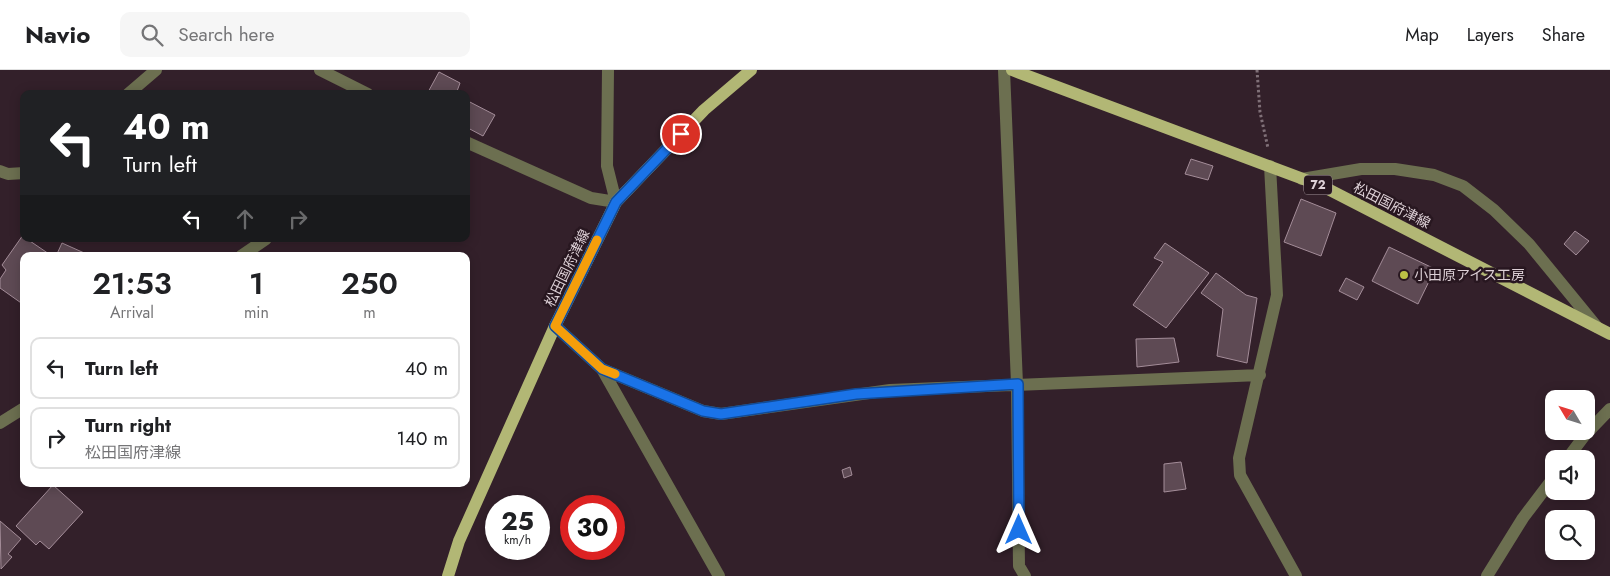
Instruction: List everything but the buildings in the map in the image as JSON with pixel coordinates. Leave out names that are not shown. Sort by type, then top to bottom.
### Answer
[{"type":"main road","name":"松田国府津線","points":[[448,576],[459,542],[555,326],[616,202],[704,110],[751,70]]},
{"type":"main road","name":"松田国府津線","points":[[1012,70],[1270,166],[1331,191],[1610,334]]},
{"type":"street","points":[[133,90],[156,70]]},
{"type":"street","points":[[320,70],[360,90]]},
{"type":"street","points":[[470,144],[591,198],[616,202],[607,166],[608,70]]},
{"type":"street","points":[[1004,70],[1018,384],[1019,566],[1025,576]]},
{"type":"street","points":[[1270,166],[1277,295],[1260,375],[1239,458],[1240,475],[1296,576]]},
{"type":"street","points":[[1302,179],[1360,169],[1395,169],[1434,175],[1463,186],[1494,210],[1529,244],[1597,327]]},
{"type":"street","points":[[0,171],[8,174],[20,174]]},
{"type":"street","points":[[247,252],[262,242]]},
{"type":"street","points":[[555,326],[602,369],[719,576]]},
{"type":"street","points":[[602,369],[703,411],[721,414],[856,394],[1018,384],[1260,375]]},
{"type":"street","points":[[1574,450],[1585,435],[1610,409]]},
{"type":"street","points":[[0,423],[20,410]]},
{"type":"street","points":[[1488,576],[1523,518],[1545,489]]},
{"type":"path","points":[[1257,70],[1256,82],[1270,166]]},
{"type":"slow traffic","points":[[597,240],[555,326],[602,369],[615,374]]},
{"type":"place","name":"小田原アイス工房","points":[[1404,275]]},
{"type":"route","points":[[681,134],[616,202],[555,326],[602,369],[703,411],[721,414],[890,390],[1018,384],[1019,530]]}]
